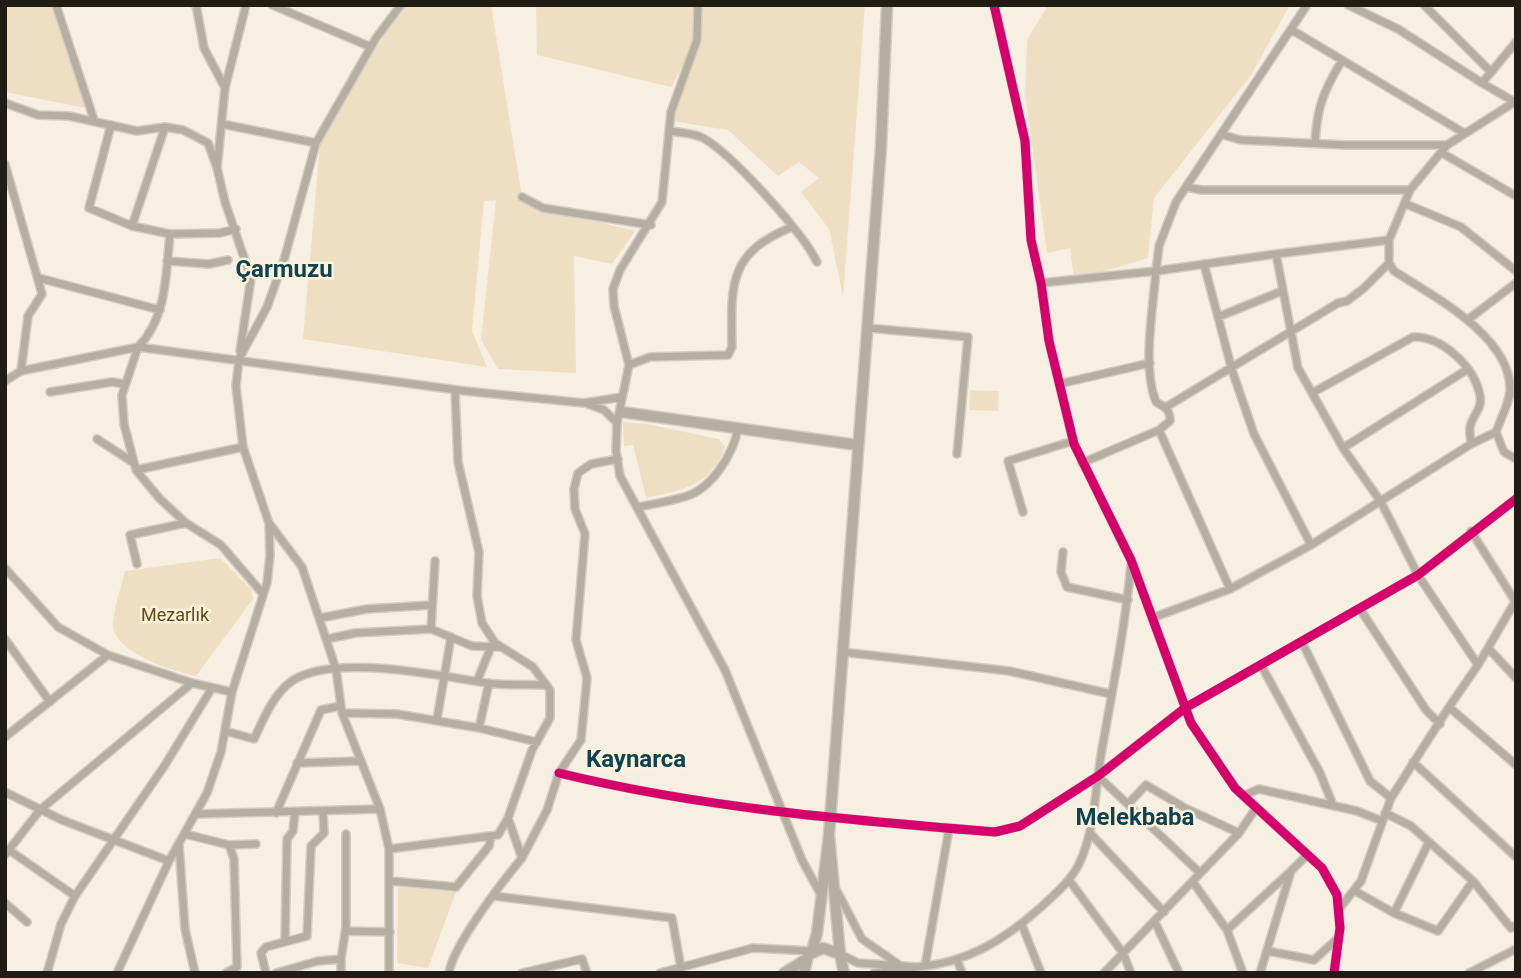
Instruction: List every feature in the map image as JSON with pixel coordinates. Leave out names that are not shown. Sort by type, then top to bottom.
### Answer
[{"type":"main road","points":[[804,973],[822,897],[830,835],[868,328],[887,5]]},
{"type":"main road","points":[[622,412],[858,445]]},
{"type":"main road","points":[[830,835],[844,973]]},
{"type":"main road","points":[[784,973],[823,948],[840,954]]},
{"type":"street","points":[[56,5],[94,121]]},
{"type":"street","points":[[195,5],[204,48],[225,88]]},
{"type":"street","points":[[217,168],[225,88],[246,5]]},
{"type":"street","points":[[271,5],[371,47]]},
{"type":"street","points":[[239,359],[267,307],[280,272],[316,143],[371,47],[401,5]]},
{"type":"street","points":[[698,5],[697,40],[671,112],[662,202],[651,225],[620,270],[613,289],[614,306],[629,365],[622,397],[622,412],[617,423],[620,476],[725,670],[785,812],[802,860],[822,897]]},
{"type":"street","points":[[994,5],[1025,141],[1031,240],[1041,283],[1049,341],[1073,441],[1131,560],[1185,708],[1207,751],[1243,796],[1322,868],[1337,895],[1340,908],[1339,938],[1334,973]]},
{"type":"street","points":[[1082,463],[1159,430],[1170,421],[1166,407],[1156,402],[1152,393],[1150,363],[1156,271],[1165,226],[1186,187],[1307,5]]},
{"type":"street","points":[[1348,5],[1398,29],[1515,101],[1447,145],[1410,190],[1389,240],[1389,263],[1394,271],[1470,318],[1516,380]]},
{"type":"street","points":[[1424,5],[1490,71]]},
{"type":"street","points":[[1292,30],[1341,62],[1464,133]]},
{"type":"street","points":[[1482,83],[1516,42]]},
{"type":"street","points":[[1315,143],[1316,120],[1323,91],[1341,62]]},
{"type":"street","points":[[5,103],[38,115],[94,121],[137,131],[165,127],[201,138],[208,143],[217,168],[251,278],[236,386],[243,447],[269,523],[270,556],[263,594],[232,692],[221,752],[196,814],[169,861],[117,973]]},
{"type":"street","points":[[222,124],[316,143]]},
{"type":"street","points":[[111,125],[89,208],[132,226],[170,234],[220,233],[236,229]]},
{"type":"street","points":[[132,226],[165,127]]},
{"type":"street","points":[[671,131],[702,137],[730,160],[808,242],[817,262]]},
{"type":"street","points":[[1223,135],[1241,140],[1447,145]]},
{"type":"street","points":[[1442,153],[1514,193]]},
{"type":"street","points":[[5,164],[8,189],[42,294],[28,316],[21,371]]},
{"type":"street","points":[[1186,187],[1201,190],[1410,190]]},
{"type":"street","points":[[522,197],[543,208],[651,225]]},
{"type":"street","points":[[1406,204],[1461,227],[1516,271]]},
{"type":"street","points":[[629,365],[650,357],[728,355],[732,347],[733,280],[759,242],[792,227]]},
{"type":"street","points":[[135,467],[124,424],[122,395],[138,347],[150,334],[160,310],[170,234]]},
{"type":"street","points":[[1041,283],[1156,271],[1389,240]]},
{"type":"street","points":[[1276,254],[1298,368],[1343,448],[1381,502],[1418,575],[1478,665]]},
{"type":"street","points":[[167,261],[209,264],[228,260]]},
{"type":"street","points":[[1166,407],[1232,370],[1338,303],[1348,301],[1389,263]]},
{"type":"street","points":[[1204,264],[1232,370],[1254,434],[1311,545]]},
{"type":"street","points":[[39,278],[160,310]]},
{"type":"street","points":[[1470,318],[1516,283]]},
{"type":"street","points":[[1218,317],[1282,291]]},
{"type":"street","points":[[868,328],[968,337],[957,453]]},
{"type":"street","points":[[1312,393],[1413,337],[1444,345],[1468,369],[1481,397],[1478,412],[1470,427],[1471,444]]},
{"type":"street","points":[[5,381],[21,371],[138,347],[455,390],[584,403],[604,410],[617,423]]},
{"type":"street","points":[[1059,384],[1150,363]]},
{"type":"street","points":[[1343,448],[1468,369]]},
{"type":"street","points":[[1507,370],[1510,392],[1496,432],[1504,452],[1516,459]]},
{"type":"street","points":[[50,392],[112,382],[125,384]]},
{"type":"street","points":[[389,849],[498,835],[508,818],[537,742],[550,718],[550,690],[533,667],[495,643],[482,623],[477,596],[479,552],[458,462],[455,390]]},
{"type":"street","points":[[584,403],[622,397]]},
{"type":"street","points":[[638,508],[690,495],[720,470],[735,447],[738,428]]},
{"type":"street","points":[[1159,430],[1230,589]]},
{"type":"street","points":[[1152,618],[1230,589],[1311,545],[1471,444],[1496,432]]},
{"type":"street","points":[[97,439],[135,467],[160,499],[186,523],[221,545],[263,594]]},
{"type":"street","points":[[1023,512],[1008,461],[1073,441]]},
{"type":"street","points":[[135,467],[243,447]]},
{"type":"street","points":[[449,973],[451,962],[522,858],[547,810],[559,773],[581,740],[587,678],[576,640],[585,534],[575,509],[574,489],[578,473],[591,464],[618,459]]},
{"type":"street","points":[[559,773],[632,791],[785,812],[995,832],[1020,826],[1098,776],[1185,708],[1418,575],[1471,531],[1516,499]]},
{"type":"street","points":[[136,564],[130,535],[186,523]]},
{"type":"street","points":[[269,523],[302,567],[336,668],[342,709],[380,809],[389,849],[390,973]]},
{"type":"street","points":[[1340,908],[1355,891],[1391,798],[1478,665],[1515,600],[1471,531]]},
{"type":"street","points":[[1063,552],[1061,572],[1067,587],[1128,600]]},
{"type":"street","points":[[874,973],[957,960],[981,951],[1022,925],[1069,880],[1082,858],[1090,833],[1128,600],[1131,560]]},
{"type":"street","points":[[431,629],[435,561]]},
{"type":"street","points":[[5,568],[58,627],[108,655],[192,684],[232,692]]},
{"type":"street","points":[[320,618],[367,609],[432,605]]},
{"type":"street","points":[[1360,609],[1426,710],[1440,724]]},
{"type":"street","points":[[50,634],[58,627]]},
{"type":"street","points":[[327,639],[355,633],[431,629],[472,646],[501,647]]},
{"type":"street","points":[[437,719],[451,638]]},
{"type":"street","points":[[5,639],[50,702]]},
{"type":"street","points":[[1302,642],[1370,781],[1391,798]]},
{"type":"street","points":[[477,681],[491,647]]},
{"type":"street","points":[[1488,648],[1516,678]]},
{"type":"street","points":[[842,652],[1009,671],[1111,694]]},
{"type":"street","points":[[5,737],[108,655]]},
{"type":"street","points":[[1261,664],[1320,773],[1333,805]]},
{"type":"street","points":[[225,731],[254,739],[268,710],[290,682],[318,669],[444,674],[489,683],[546,685]]},
{"type":"street","points":[[479,728],[489,683]]},
{"type":"street","points":[[75,896],[7,853],[40,810],[192,684]]},
{"type":"street","points":[[47,973],[61,924],[75,896],[212,688]]},
{"type":"street","points":[[1449,707],[1516,765]]},
{"type":"street","points":[[276,813],[321,710],[342,709],[437,719],[537,742]]},
{"type":"street","points":[[298,763],[360,761]]},
{"type":"street","points":[[1413,762],[1516,857]]},
{"type":"street","points":[[1098,776],[1200,873]]},
{"type":"street","points":[[1128,804],[1146,785],[1185,808],[1239,833]]},
{"type":"street","points":[[1243,796],[1259,789],[1333,805],[1382,821]]},
{"type":"street","points":[[5,792],[40,810],[169,861]]},
{"type":"street","points":[[1104,973],[1239,833],[1256,808]]},
{"type":"street","points":[[196,814],[380,809]]},
{"type":"street","points":[[265,973],[261,953],[266,947],[307,936],[311,846],[324,833],[323,811]]},
{"type":"street","points":[[285,942],[287,839],[293,831],[295,812]]},
{"type":"street","points":[[1385,813],[1411,826],[1473,881],[1511,928],[1516,925]]},
{"type":"street","points":[[508,818],[522,858]]},
{"type":"street","points":[[921,967],[949,829]]},
{"type":"street","points":[[1090,833],[1164,912]]},
{"type":"street","points":[[185,834],[229,845],[256,844]]},
{"type":"street","points":[[341,973],[346,931],[346,834]]},
{"type":"street","points":[[390,881],[456,887],[489,846],[491,837]]},
{"type":"street","points":[[1394,914],[1429,842]]},
{"type":"street","points":[[178,845],[185,929],[194,973]]},
{"type":"street","points":[[226,973],[237,967],[234,859],[229,845]]},
{"type":"street","points":[[1227,930],[1307,855]]},
{"type":"street","points":[[1260,973],[1291,871]]},
{"type":"street","points":[[1069,880],[1123,953],[1131,973]]},
{"type":"street","points":[[1193,881],[1227,930],[1243,973]]},
{"type":"street","points":[[1355,891],[1394,914],[1438,931],[1473,881]]},
{"type":"street","points":[[836,891],[863,939],[899,965]]},
{"type":"street","points":[[494,896],[672,918],[681,968]]},
{"type":"street","points":[[5,903],[27,922]]},
{"type":"street","points":[[1155,922],[1179,973]]},
{"type":"street","points":[[1022,925],[1041,973]]},
{"type":"street","points":[[346,931],[390,932]]},
{"type":"street","points":[[1268,951],[1314,960],[1339,938]]},
{"type":"street","points":[[660,973],[753,948],[809,955]]},
{"type":"street","points":[[1469,973],[1516,949]]},
{"type":"street","points":[[840,954],[858,963],[921,967]]},
{"type":"street","points":[[276,973],[318,961],[341,958]]},
{"type":"street","points":[[522,973],[582,959],[587,973]]},
{"type":"street","points":[[957,960],[957,973]]},
{"type":"street","points":[[957,960],[962,973]]},
{"type":"green space","points":[[5,5],[54,5],[90,109],[5,92]]},
{"type":"green space","points":[[404,5],[491,5],[522,197],[543,208],[635,231],[612,264],[574,256],[576,373],[498,369],[481,340],[496,200],[484,201],[472,331],[487,367],[303,339],[321,133]]},
{"type":"green space","points":[[536,5],[865,5],[843,296],[829,229],[801,192],[819,178],[799,162],[778,176],[728,130],[671,121],[694,46],[671,87],[537,55]]},
{"type":"green space","points":[[1048,5],[1290,5],[1251,75],[1154,198],[1148,258],[1074,280],[1070,248],[1047,253],[1025,94],[1027,40]]},
{"type":"green space","points":[[970,390],[999,391],[998,411],[969,410]]},
{"type":"green space","points":[[623,422],[719,439],[725,447],[712,470],[694,484],[646,498],[633,445],[624,446]]},
{"type":"green space","name":"Mezarlık","points":[[220,558],[251,589],[253,599],[196,676],[146,659],[133,652],[115,634],[113,624],[116,604],[125,571]]},
{"type":"green space","points":[[398,887],[456,892],[428,968],[397,963]]},
{"type":"cycle path","points":[[994,5],[1025,141],[1031,240],[1041,283],[1049,341],[1074,444],[1131,560],[1191,723],[1235,788],[1322,868],[1337,895],[1340,928],[1334,973]]},
{"type":"cycle path","points":[[559,773],[666,795],[776,811],[995,832],[1020,826],[1098,776],[1185,708],[1418,575],[1516,499]]},
{"type":"district","name":"Çarmuzu","points":[[284,271]]},
{"type":"district","name":"Kaynarca","points":[[636,761]]},
{"type":"district","name":"Melekbaba","points":[[1135,819]]}]
